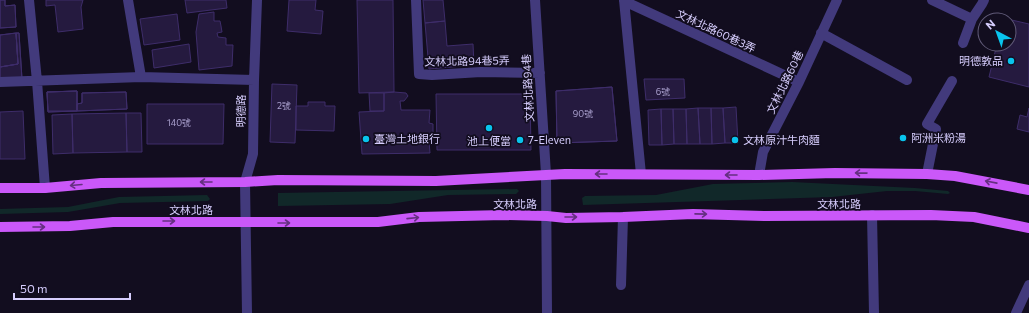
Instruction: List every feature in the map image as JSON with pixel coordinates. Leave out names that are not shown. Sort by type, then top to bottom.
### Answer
[{"type":"main road","points":[[0,188],[45,188],[101,183],[245,182],[278,180],[436,181],[546,174],[759,175],[835,173],[927,174],[961,177],[1029,190]]},
{"type":"main road","name":"文林北路","points":[[0,227],[70,226],[114,222],[378,222],[419,217],[547,216],[566,218],[692,214],[764,216],[931,215],[974,217],[1029,228]]},
{"type":"street","points":[[29,0],[45,188]]},
{"type":"street","points":[[128,0],[141,77]]},
{"type":"street","name":"明德路","points":[[247,313],[245,182],[253,154],[257,0]]},
{"type":"street","name":"文林北路94巷5弄","points":[[416,0],[419,74],[432,75],[480,72],[540,72]]},
{"type":"street","name":"文林北路94巷","points":[[535,0],[546,174],[547,216],[545,239],[547,313]]},
{"type":"street","name":"文林北路60巷","points":[[759,175],[763,152],[799,82],[837,0]]},
{"type":"street","points":[[932,0],[972,19]]},
{"type":"street","points":[[963,43],[972,19],[984,0]]},
{"type":"street","points":[[624,1],[641,174]]},
{"type":"street","name":"文林北路60巷3弄","points":[[624,1],[799,82]]},
{"type":"street","points":[[821,33],[907,80]]},
{"type":"street","points":[[0,82],[141,77],[254,80]]},
{"type":"street","points":[[927,174],[936,129],[927,124],[952,81]]},
{"type":"street","points":[[872,215],[874,313]]},
{"type":"street","points":[[621,285],[623,217]]},
{"type":"street","points":[[1016,313],[1029,285]]},
{"type":"green space","points":[[792,182],[915,188],[948,191],[950,193],[887,191],[832,197],[583,205],[582,198],[585,196],[656,195],[713,184]]},
{"type":"green space","points":[[517,189],[519,191],[516,194],[448,195],[390,204],[278,206],[278,193]]},
{"type":"green space","points":[[207,195],[210,199],[208,201],[120,203],[68,212],[0,214],[0,209],[68,207],[119,197]]},
{"type":"building","points":[[0,0],[5,0],[5,6],[15,5],[16,27],[0,28]]},
{"type":"building","points":[[0,0],[5,0],[5,6],[15,5],[16,27],[0,28]]},
{"type":"building","points":[[46,0],[83,0],[81,7],[83,29],[58,32],[55,5],[46,6]]},
{"type":"building","points":[[185,0],[226,0],[227,8],[187,13]]},
{"type":"building","points":[[289,0],[316,0],[315,10],[323,11],[321,34],[287,31]]},
{"type":"building","points":[[357,0],[393,0],[394,92],[359,93]]},
{"type":"building","points":[[423,0],[443,0],[445,21],[425,23]]},
{"type":"building","points":[[214,12],[214,21],[220,21],[222,32],[217,33],[218,37],[226,38],[226,45],[233,45],[232,66],[199,70],[196,32],[199,14]]},
{"type":"building","points":[[177,14],[180,40],[144,45],[140,19]]},
{"type":"building","points":[[445,21],[447,46],[473,44],[474,65],[429,69],[425,23]]},
{"type":"building","name":"明德敦品","points":[[1017,21],[1029,24],[1029,87],[989,77],[995,52],[1017,52]]},
{"type":"building","points":[[16,33],[19,33],[22,79],[0,80],[0,67],[18,64]]},
{"type":"building","points":[[16,33],[18,64],[0,67],[0,35]]},
{"type":"building","points":[[16,33],[19,33],[22,79],[0,80],[0,67],[18,64]]},
{"type":"building","points":[[16,33],[18,64],[0,67],[0,35]]},
{"type":"building","points":[[189,44],[191,62],[154,68],[152,50]]},
{"type":"building","points":[[644,79],[684,79],[685,98],[646,100]]},
{"type":"building","points":[[272,84],[297,85],[295,143],[270,142]]},
{"type":"building","points":[[612,87],[617,141],[557,143],[556,91]]},
{"type":"building","points":[[612,87],[617,141],[557,143],[556,91]]},
{"type":"building","points":[[77,91],[77,111],[48,112],[47,92]]},
{"type":"building","points":[[77,91],[77,111],[48,112],[47,92]]},
{"type":"building","points":[[77,91],[77,111],[48,111],[47,92]]},
{"type":"building","points":[[126,92],[127,109],[77,111],[77,104],[82,103],[82,93]]},
{"type":"building","points":[[126,92],[127,109],[77,111],[77,104],[82,103],[82,93]]},
{"type":"building","points":[[369,93],[384,93],[384,111],[370,111]]},
{"type":"building","points":[[384,93],[406,93],[408,96],[404,101],[400,101],[401,110],[430,110],[429,123],[433,124],[433,141],[429,141],[430,153],[362,154],[359,112],[384,111]]},
{"type":"building","points":[[436,94],[530,94],[531,150],[437,150]]},
{"type":"building","points":[[308,102],[325,102],[325,106],[335,106],[334,131],[296,130],[296,106],[308,106]]},
{"type":"building","points":[[147,104],[224,104],[223,144],[147,144]]},
{"type":"building","points":[[736,107],[738,143],[725,143],[723,108]]},
{"type":"building","points":[[698,108],[700,144],[687,144],[686,109]]},
{"type":"building","points":[[698,108],[711,108],[712,144],[700,144]]},
{"type":"building","points":[[711,108],[723,108],[725,143],[712,144]]},
{"type":"building","points":[[1029,108],[1029,132],[1017,129],[1020,115],[1027,117]]},
{"type":"building","points":[[661,109],[662,145],[649,145],[648,110]]},
{"type":"building","points":[[661,109],[673,109],[674,144],[662,145]]},
{"type":"building","points":[[673,109],[686,109],[687,144],[674,144]]},
{"type":"building","points":[[23,111],[25,159],[0,159],[0,112]]},
{"type":"building","points":[[126,113],[127,152],[73,153],[72,114]]},
{"type":"building","points":[[126,113],[141,113],[142,152],[127,152]]},
{"type":"building","points":[[72,114],[73,153],[53,154],[52,115]]},
{"type":"place","name":"明德敦品","points":[[1011,61]]},
{"type":"place","name":"池上便當","points":[[489,128]]},
{"type":"place","name":"阿洲米粉湯","points":[[903,138]]},
{"type":"place","name":"臺灣土地銀行","points":[[366,139]]},
{"type":"place","name":"7-Eleven","points":[[520,140]]},
{"type":"place","name":"文林原汁牛肉麵","points":[[735,140]]}]
